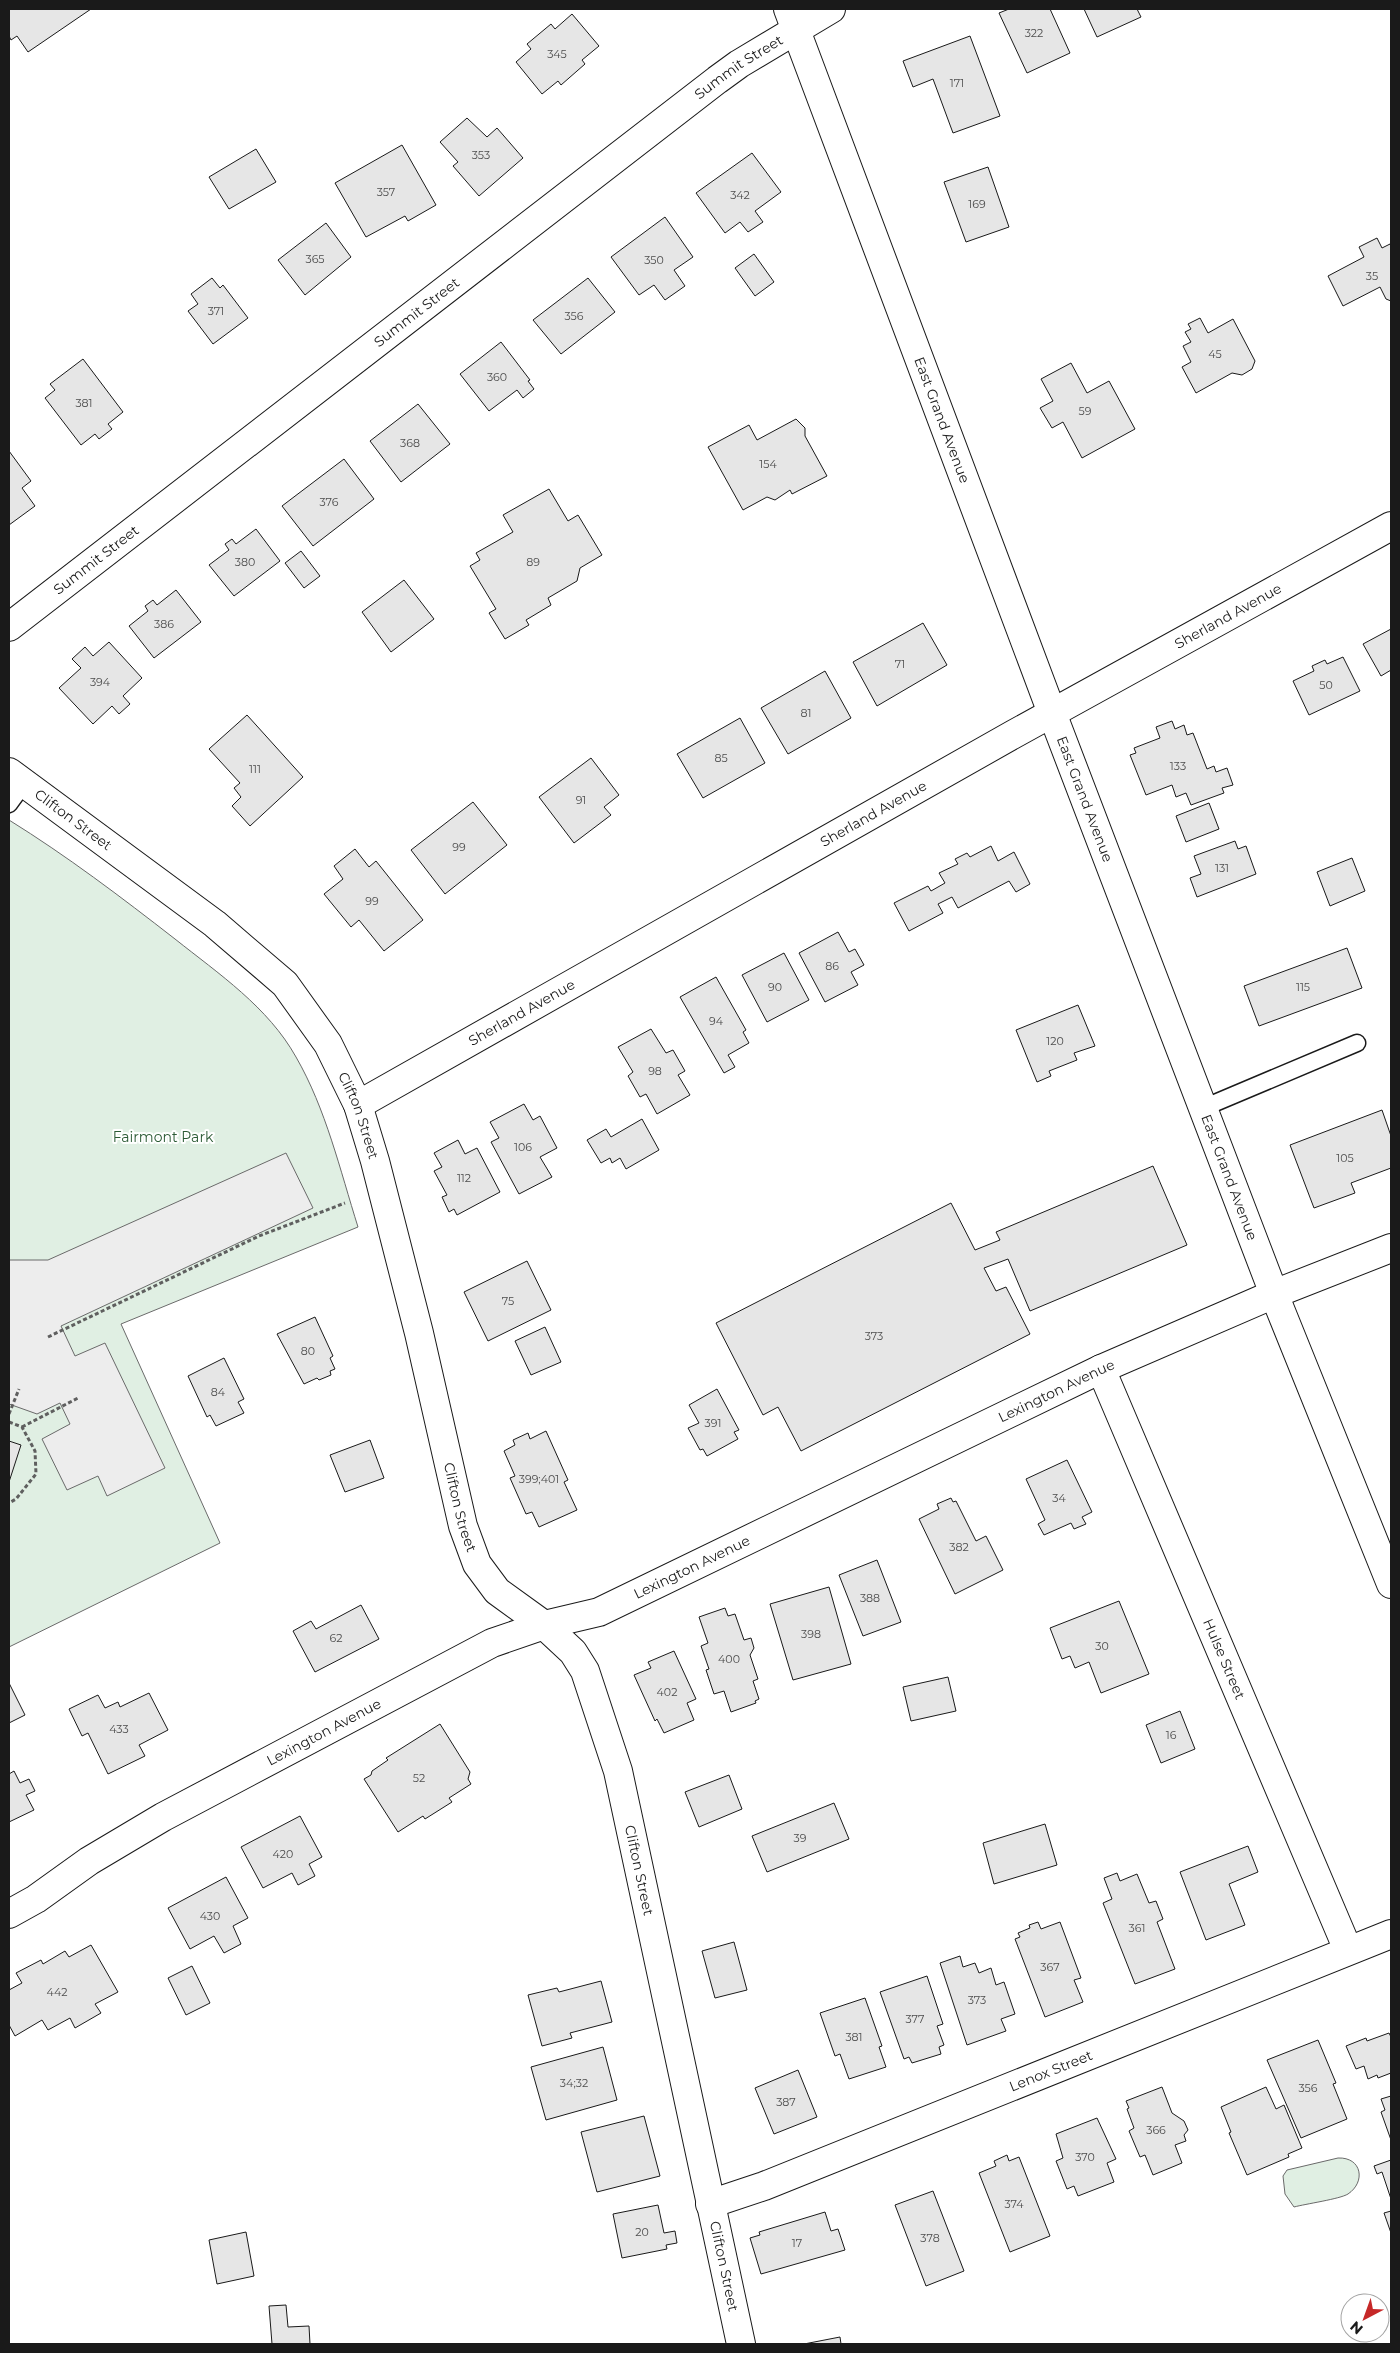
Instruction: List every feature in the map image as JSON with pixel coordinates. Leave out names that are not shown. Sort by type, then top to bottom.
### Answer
[{"type":"street","name":"Summit Street","points":[[9,627],[739,64],[792,20],[831,9]]},
{"type":"street","name":"East Grand Avenue","points":[[792,20],[1052,713],[1274,1294],[1391,1584]]},
{"type":"street","name":"Sherland Avenue","points":[[358,1105],[1052,713],[1391,526]]},
{"type":"street","name":"Clifton Street","points":[[17,777],[215,924],[285,984],[328,1044],[358,1105],[375,1161],[419,1333],[463,1526],[477,1564],[497,1591],[544,1625],[574,1652],[585,1671],[618,1771],[741,2344]]},
{"type":"street","name":"Lexington Avenue","points":[[9,1914],[36,1899],[89,1861],[163,1817],[492,1643],[544,1625],[599,1612],[1101,1369],[1274,1294],[1391,1248]]},
{"type":"street","name":"Hulse Street","points":[[1101,1369],[1348,1950]]},
{"type":"street","name":"Lenox Street","points":[[710,2204],[764,2186],[1391,1934]]},
{"type":"lane","points":[[9,804],[17,777]]},
{"type":"lane","points":[[1203,1108],[1357,1043]]},
{"type":"path","points":[[48,1337],[259,1236],[345,1203]]},
{"type":"path","points":[[9,1414],[19,1389]]},
{"type":"path","points":[[22,1427],[78,1398]]},
{"type":"path","points":[[9,1422],[22,1427],[35,1451],[36,1474],[16,1499],[9,1503]]},
{"type":"green space","name":"Fairmont Park","points":[[9,820],[73,862],[155,923],[242,992],[271,1022],[285,1039],[296,1057],[316,1097],[332,1140],[358,1227],[121,1324],[220,1543],[9,1647]]},
{"type":"green space","points":[[1338,2158],[1352,2162],[1359,2171],[1359,2177],[1354,2189],[1338,2198],[1294,2207],[1285,2194],[1283,2176],[1287,2170]]},
{"type":"shaded area","points":[[286,1153],[313,1208],[61,1326],[75,1356],[105,1343],[165,1468],[107,1496],[98,1476],[67,1490],[42,1439],[70,1424],[60,1403],[37,1414],[9,1404],[9,1260],[48,1260]]},
{"type":"building","points":[[9,9],[91,9],[28,52],[17,36],[11,40],[9,36]]},
{"type":"building","points":[[1009,9],[1050,9],[1070,53],[1027,73],[999,13]]},
{"type":"building","points":[[1084,9],[1137,9],[1141,17],[1097,37]]},
{"type":"building","points":[[572,14],[599,46],[582,60],[585,64],[561,85],[558,81],[542,94],[516,62],[531,49],[527,44],[551,24],[555,29]]},
{"type":"building","points":[[970,36],[1000,116],[953,133],[933,79],[913,87],[903,61]]},
{"type":"building","points":[[467,118],[487,137],[497,128],[523,158],[479,196],[453,166],[458,162],[440,142]]},
{"type":"building","points":[[402,145],[436,205],[408,221],[405,216],[366,237],[335,183]]},
{"type":"building","points":[[256,149],[276,182],[229,209],[209,177]]},
{"type":"building","points":[[752,153],[781,192],[755,211],[763,222],[748,232],[740,222],[725,233],[696,193]]},
{"type":"building","points":[[988,167],[1009,227],[966,242],[944,182]]},
{"type":"building","points":[[665,217],[693,257],[674,270],[685,286],[665,300],[654,285],[639,295],[611,257]]},
{"type":"building","points":[[326,223],[351,257],[305,295],[278,260]]},
{"type":"building","points":[[1377,238],[1382,248],[1390,244],[1391,247],[1391,301],[1386,299],[1380,287],[1343,306],[1328,276],[1364,257],[1359,247]]},
{"type":"building","points":[[754,254],[774,282],[755,296],[735,268]]},
{"type":"building","points":[[212,278],[220,288],[223,285],[248,318],[213,344],[188,311],[198,304],[191,294]]},
{"type":"building","points":[[588,278],[615,312],[561,354],[533,320]]},
{"type":"building","points":[[1200,318],[1208,333],[1233,319],[1255,361],[1252,369],[1242,375],[1232,373],[1196,393],[1182,367],[1191,362],[1183,346],[1191,342],[1185,332],[1191,329],[1188,324]]},
{"type":"building","points":[[501,342],[530,380],[528,381],[534,389],[523,398],[517,390],[489,411],[460,374]]},
{"type":"building","points":[[83,359],[123,412],[108,424],[112,429],[99,439],[95,434],[81,445],[45,398],[55,390],[50,384]]},
{"type":"building","points":[[1071,363],[1087,393],[1109,381],[1135,429],[1082,458],[1063,422],[1052,428],[1040,408],[1053,401],[1041,379]]},
{"type":"building","points":[[418,404],[450,444],[401,482],[370,441]]},
{"type":"building","points":[[796,419],[805,428],[805,436],[827,476],[792,494],[790,490],[775,500],[767,497],[743,510],[708,447],[749,425],[757,440]]},
{"type":"building","points":[[9,451],[31,481],[22,488],[35,506],[9,525]]},
{"type":"building","points":[[344,459],[374,499],[313,546],[282,506]]},
{"type":"building","points":[[549,489],[568,521],[578,515],[602,555],[580,568],[577,581],[548,598],[551,605],[526,620],[529,625],[505,639],[489,613],[496,609],[470,566],[480,560],[476,553],[513,532],[503,515]]},
{"type":"building","points":[[256,529],[280,561],[234,596],[209,565],[229,550],[225,544],[232,539],[236,544]]},
{"type":"building","points":[[301,551],[320,576],[304,588],[285,563]]},
{"type":"building","points":[[404,580],[434,619],[391,652],[362,612]]},
{"type":"building","points":[[176,590],[201,622],[154,658],[129,626],[148,611],[145,606],[153,600],[157,605]]},
{"type":"building","points":[[923,623],[947,665],[877,706],[853,662]]},
{"type":"building","points":[[1391,629],[1391,670],[1381,676],[1363,644]]},
{"type":"building","points":[[109,642],[142,678],[123,696],[130,704],[119,714],[112,706],[93,724],[59,688],[81,668],[72,659],[85,647],[93,656]]},
{"type":"building","points":[[1343,657],[1360,691],[1309,715],[1293,681],[1314,671],[1312,666],[1325,660],[1327,664]]},
{"type":"building","points":[[825,671],[851,718],[788,754],[761,708]]},
{"type":"building","points":[[247,715],[303,777],[250,826],[232,806],[241,797],[234,788],[240,783],[209,749]]},
{"type":"building","points":[[740,718],[765,763],[703,798],[677,754]]},
{"type":"building","points":[[1172,721],[1175,729],[1184,725],[1187,735],[1193,733],[1207,769],[1214,766],[1216,772],[1227,768],[1233,785],[1222,788],[1224,793],[1191,805],[1186,793],[1176,797],[1172,785],[1146,795],[1130,755],[1136,753],[1134,748],[1160,738],[1156,727]]},
{"type":"building","points":[[591,758],[619,795],[604,807],[611,815],[574,843],[539,797]]},
{"type":"building","points":[[473,802],[507,845],[445,894],[411,850]]},
{"type":"building","points":[[1209,803],[1219,829],[1186,842],[1176,816]]},
{"type":"building","points":[[1235,841],[1238,849],[1246,846],[1256,874],[1197,897],[1190,878],[1201,874],[1194,856]]},
{"type":"building","points":[[991,846],[998,861],[1014,852],[1030,884],[1016,892],[1009,881],[958,908],[952,897],[938,904],[943,913],[909,931],[894,903],[928,886],[931,891],[945,883],[939,873],[958,864],[955,859],[967,853],[970,857]]},
{"type":"building","points":[[355,849],[369,867],[376,861],[423,920],[384,951],[359,920],[351,927],[324,894],[343,879],[334,866]]},
{"type":"building","points":[[1352,858],[1365,891],[1330,906],[1317,872]]},
{"type":"building","points":[[838,932],[849,952],[855,949],[864,965],[851,972],[858,985],[825,1002],[799,953]]},
{"type":"building","points":[[1347,948],[1362,988],[1259,1026],[1244,986]]},
{"type":"building","points":[[784,953],[809,1000],[767,1022],[742,975]]},
{"type":"building","points":[[716,977],[746,1030],[743,1032],[749,1043],[728,1055],[735,1067],[724,1073],[680,997]]},
{"type":"building","points":[[1078,1005],[1095,1046],[1074,1053],[1077,1060],[1049,1071],[1051,1076],[1037,1082],[1016,1030]]},
{"type":"building","points":[[651,1029],[666,1053],[673,1050],[685,1071],[678,1075],[690,1095],[657,1114],[646,1094],[640,1097],[628,1076],[633,1072],[618,1047]]},
{"type":"building","points":[[524,1104],[533,1120],[540,1116],[557,1148],[540,1157],[552,1177],[519,1194],[491,1142],[499,1138],[490,1122]]},
{"type":"building","points":[[1382,1110],[1391,1136],[1391,1168],[1351,1183],[1355,1193],[1314,1208],[1290,1145]]},
{"type":"building","points":[[642,1119],[659,1150],[626,1169],[620,1158],[612,1163],[610,1158],[601,1163],[587,1140],[606,1129],[611,1137]]},
{"type":"building","points":[[458,1140],[465,1154],[477,1148],[500,1192],[457,1215],[454,1209],[449,1212],[442,1197],[447,1195],[434,1171],[442,1167],[434,1153]]},
{"type":"building","points":[[1153,1166],[1187,1245],[1030,1311],[1008,1259],[984,1268],[996,1291],[1006,1287],[1030,1334],[801,1451],[778,1407],[763,1415],[716,1323],[951,1203],[975,1250],[1000,1240],[996,1232]]},
{"type":"building","points":[[527,1261],[551,1310],[488,1341],[464,1292]]},
{"type":"building","points":[[315,1317],[333,1356],[330,1358],[335,1369],[330,1371],[331,1375],[319,1380],[317,1378],[304,1384],[277,1334]]},
{"type":"building","points":[[545,1327],[561,1362],[531,1375],[515,1341]]},
{"type":"building","points":[[224,1358],[244,1399],[238,1402],[244,1413],[216,1426],[210,1415],[207,1417],[188,1376]]},
{"type":"building","points":[[717,1389],[739,1430],[734,1432],[738,1439],[707,1456],[703,1449],[700,1450],[688,1428],[699,1423],[689,1405]]},
{"type":"building","points":[[546,1431],[568,1480],[564,1482],[577,1510],[539,1527],[532,1512],[526,1514],[510,1478],[515,1476],[504,1451],[515,1445],[513,1440],[528,1433],[530,1439]]},
{"type":"building","points":[[370,1440],[384,1478],[345,1492],[330,1455]]},
{"type":"building","points":[[9,1441],[21,1445],[9,1482]]},
{"type":"building","points":[[1067,1460],[1092,1512],[1082,1517],[1086,1524],[1074,1529],[1071,1523],[1044,1535],[1038,1524],[1045,1520],[1026,1479]]},
{"type":"building","points":[[951,1498],[953,1502],[956,1501],[976,1541],[986,1536],[1003,1570],[955,1594],[919,1519],[939,1509],[937,1504]]},
{"type":"building","points":[[877,1560],[901,1622],[863,1636],[839,1575]]},
{"type":"building","points":[[829,1587],[851,1664],[793,1680],[770,1604]]},
{"type":"building","points":[[1119,1601],[1149,1674],[1101,1693],[1089,1662],[1075,1668],[1070,1656],[1062,1659],[1050,1628]]},
{"type":"building","points":[[361,1605],[379,1639],[315,1672],[293,1631],[311,1621],[316,1629]]},
{"type":"building","points":[[725,1608],[728,1616],[735,1614],[744,1640],[751,1638],[754,1648],[750,1655],[758,1679],[753,1681],[759,1699],[755,1701],[756,1703],[731,1712],[724,1691],[714,1694],[706,1670],[709,1669],[701,1646],[708,1643],[699,1617]]},
{"type":"building","points":[[674,1651],[696,1699],[687,1703],[694,1720],[664,1733],[657,1719],[655,1721],[634,1675],[651,1668],[648,1662]]},
{"type":"building","points":[[948,1677],[956,1711],[911,1721],[903,1687]]},
{"type":"building","points":[[9,1683],[25,1715],[9,1723]]},
{"type":"building","points":[[149,1693],[168,1730],[139,1745],[145,1756],[108,1774],[88,1733],[82,1736],[69,1709],[98,1695],[105,1708],[118,1702],[120,1707]]},
{"type":"building","points":[[1180,1711],[1195,1749],[1161,1763],[1146,1725]]},
{"type":"building","points":[[440,1724],[470,1772],[468,1779],[471,1784],[449,1798],[452,1802],[425,1819],[423,1816],[398,1832],[364,1779],[388,1760],[386,1758]]},
{"type":"building","points":[[14,1771],[20,1783],[29,1779],[35,1791],[26,1795],[34,1810],[9,1822],[9,1774]]},
{"type":"building","points":[[729,1775],[742,1809],[699,1827],[685,1792]]},
{"type":"building","points":[[834,1803],[849,1839],[767,1872],[752,1836]]},
{"type":"building","points":[[300,1816],[322,1857],[309,1864],[315,1876],[298,1885],[292,1873],[263,1888],[241,1847]]},
{"type":"building","points":[[1045,1824],[1057,1865],[994,1884],[983,1843]]},
{"type":"building","points":[[1248,1846],[1258,1872],[1229,1884],[1245,1925],[1206,1940],[1180,1872]]},
{"type":"building","points":[[1117,1873],[1120,1881],[1137,1874],[1149,1903],[1156,1901],[1163,1919],[1157,1922],[1175,1969],[1135,1984],[1103,1903],[1112,1899],[1104,1878]]},
{"type":"building","points":[[226,1877],[248,1918],[233,1926],[241,1944],[224,1953],[214,1936],[190,1949],[168,1908]]},
{"type":"building","points":[[1038,1922],[1041,1929],[1060,1922],[1081,1978],[1074,1980],[1083,2002],[1045,2017],[1015,1939],[1020,1937],[1018,1933],[1030,1928],[1029,1925]]},
{"type":"building","points":[[734,1942],[747,1990],[715,1998],[702,1951]]},
{"type":"building","points":[[91,1945],[118,1992],[95,2004],[101,2013],[75,2028],[70,2018],[48,2030],[42,2020],[15,2036],[9,2025],[9,1990],[22,1983],[16,1973],[41,1960],[43,1964],[65,1951],[69,1957]]},
{"type":"building","points":[[960,1956],[963,1967],[975,1963],[979,1973],[991,1968],[996,1985],[1004,1982],[1015,2014],[1001,2019],[1006,2031],[967,2045],[940,1963]]},
{"type":"building","points":[[192,1966],[210,2003],[186,2015],[168,1978]]},
{"type":"building","points":[[927,1976],[943,2024],[937,2026],[944,2045],[939,2047],[941,2054],[912,2063],[909,2057],[904,2059],[880,1992]]},
{"type":"building","points":[[601,1981],[612,2022],[570,2033],[572,2038],[542,2046],[528,1995],[557,1988],[559,1992]]},
{"type":"building","points":[[865,1998],[882,2046],[879,2047],[886,2067],[849,2079],[840,2054],[835,2056],[820,2013]]},
{"type":"building","points":[[1389,2033],[1391,2037],[1391,2073],[1378,2078],[1377,2075],[1368,2079],[1364,2066],[1356,2069],[1346,2046],[1366,2038],[1367,2041]]},
{"type":"building","points":[[1318,2040],[1336,2083],[1333,2084],[1347,2119],[1301,2138],[1267,2060]]},
{"type":"building","points":[[603,2047],[617,2100],[546,2120],[531,2067]]},
{"type":"building","points":[[798,2070],[817,2117],[774,2134],[755,2088]]},
{"type":"building","points":[[1162,2087],[1172,2113],[1184,2121],[1188,2130],[1184,2135],[1186,2141],[1175,2145],[1182,2163],[1153,2175],[1145,2155],[1140,2157],[1129,2131],[1134,2128],[1126,2101]]},
{"type":"building","points":[[1266,2087],[1276,2109],[1284,2105],[1302,2148],[1288,2154],[1289,2157],[1247,2175],[1229,2133],[1231,2132],[1221,2107]]},
{"type":"building","points":[[1391,2096],[1391,2140],[1381,2112],[1385,2110],[1381,2099]]},
{"type":"building","points":[[644,2116],[660,2176],[597,2192],[581,2132]]},
{"type":"building","points":[[1097,2118],[1116,2159],[1107,2163],[1114,2182],[1078,2196],[1074,2186],[1067,2189],[1056,2161],[1063,2158],[1056,2134]]},
{"type":"building","points":[[1007,2155],[1009,2161],[1019,2157],[1050,2236],[1010,2252],[979,2173],[996,2166],[994,2161]]},
{"type":"building","points":[[1391,2160],[1391,2199],[1382,2172],[1377,2174],[1374,2166]]},
{"type":"building","points":[[933,2191],[964,2271],[926,2286],[895,2205]]},
{"type":"building","points":[[658,2205],[664,2233],[675,2231],[677,2243],[666,2245],[667,2249],[622,2258],[613,2214]]},
{"type":"building","points":[[1391,2211],[1391,2233],[1384,2213]]},
{"type":"building","points":[[825,2212],[831,2231],[838,2229],[845,2250],[761,2274],[750,2238],[760,2235],[759,2232]]},
{"type":"building","points":[[246,2232],[254,2276],[217,2284],[209,2240]]},
{"type":"building","points":[[286,2305],[288,2327],[309,2326],[310,2344],[272,2344],[269,2306]]},
{"type":"building","points":[[840,2337],[841,2344],[804,2344]]}]
